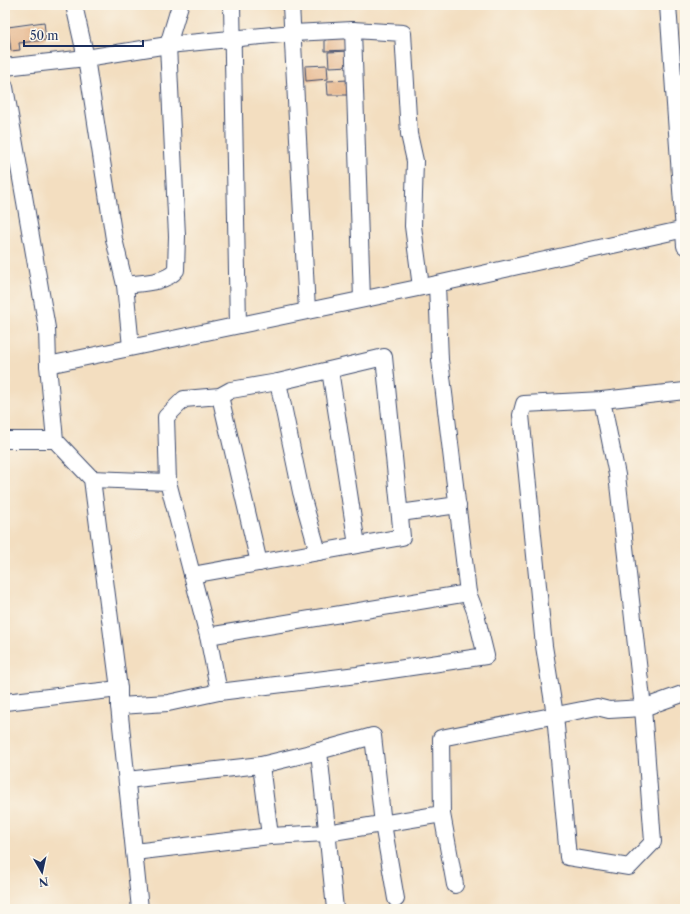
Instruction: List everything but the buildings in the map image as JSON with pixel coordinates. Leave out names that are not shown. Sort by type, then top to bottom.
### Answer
[{"type":"street","points":[[74,5],[86,58],[114,239],[125,285],[130,347]]},
{"type":"street","points":[[125,285],[164,279],[173,275],[176,270],[177,236],[168,45],[180,5]]},
{"type":"street","points":[[232,5],[238,325]]},
{"type":"street","points":[[291,5],[307,310]]},
{"type":"street","points":[[668,5],[676,137],[685,229],[685,246]]},
{"type":"street","points":[[5,67],[86,58],[168,45],[293,33],[353,30],[403,33],[409,134],[415,161],[413,226],[421,287]]},
{"type":"street","points":[[353,30],[362,299]]},
{"type":"street","points":[[5,87],[47,328],[48,365],[55,440],[92,479],[119,689],[119,706],[140,909]]},
{"type":"street","points":[[48,365],[437,284],[685,229]]},
{"type":"street","points":[[119,706],[168,703],[219,692],[357,675],[486,656],[475,611],[468,593],[440,360],[437,284]]},
{"type":"street","points":[[192,575],[402,537],[384,357],[278,382],[231,390],[220,396],[184,399],[166,418],[168,482],[192,575],[208,636],[219,692]]},
{"type":"street","points":[[330,370],[357,546]]},
{"type":"street","points":[[278,382],[301,492],[318,552]]},
{"type":"street","points":[[602,400],[617,475],[643,708],[653,842],[629,867],[568,857],[555,716],[544,646],[521,415],[524,404],[602,400],[685,391]]},
{"type":"street","points":[[220,396],[259,563]]},
{"type":"street","points":[[5,440],[55,440]]},
{"type":"street","points":[[92,479],[168,482]]},
{"type":"street","points":[[400,513],[458,505]]},
{"type":"street","points":[[208,636],[468,593]]},
{"type":"street","points":[[5,702],[119,689]]},
{"type":"street","points":[[455,885],[442,814],[440,738],[597,707],[609,710],[643,708],[685,693]]},
{"type":"street","points":[[127,780],[261,765],[373,736],[383,824],[396,899]]},
{"type":"street","points":[[319,751],[335,909]]},
{"type":"street","points":[[261,765],[270,836]]},
{"type":"street","points":[[134,852],[270,836],[327,833],[442,814]]}]
